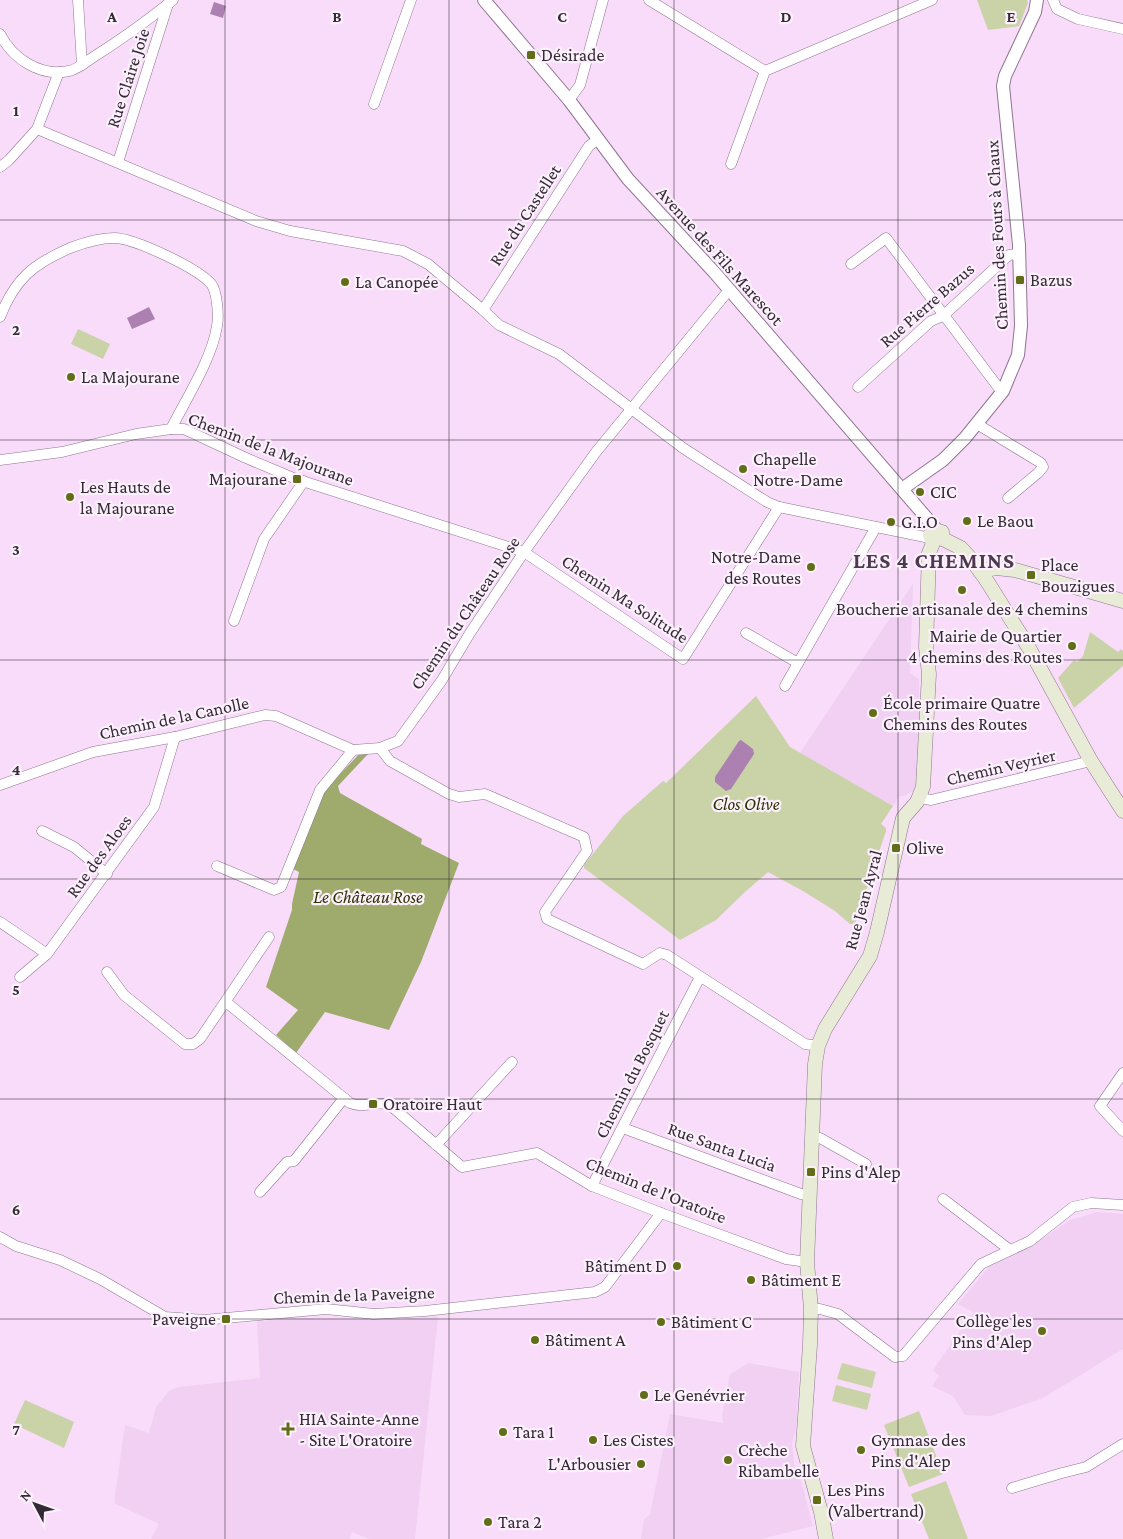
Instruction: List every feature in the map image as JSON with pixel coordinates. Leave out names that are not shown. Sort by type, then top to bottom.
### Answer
[{"type":"main road","points":[[936,537],[961,548],[980,571],[1029,648],[1091,762],[1123,811]]},
{"type":"main road","name":"Rue Jean Ayral","points":[[821,1512],[803,1446],[811,1309],[807,1262],[813,1080],[818,1046],[825,1028],[870,956],[903,818],[919,798],[923,787],[929,674],[926,647],[929,553],[936,537]]},
{"type":"main road","points":[[980,571],[991,568],[1015,570],[1123,601]]},
{"type":"main road","points":[[821,1512],[826,1539]]},
{"type":"main road","points":[[821,1512],[831,1539]]},
{"type":"street","points":[[78,0],[82,64]]},
{"type":"street","points":[[374,104],[411,0]]},
{"type":"street","name":"Avenue des Fils Marescot","points":[[484,0],[569,100],[628,180],[729,290],[902,489],[936,537]]},
{"type":"street","points":[[569,100],[580,85],[603,0]]},
{"type":"street","points":[[649,0],[766,71]]},
{"type":"street","points":[[731,164],[766,71],[932,0]]},
{"type":"street","points":[[1037,2],[1052,0],[1057,9],[1078,19],[1123,29]]},
{"type":"street","name":"Chemin des Fours à Chaux","points":[[902,489],[943,460],[977,424],[1002,391],[1018,355],[1021,326],[1019,254],[1003,86],[1005,76],[1037,2]]},
{"type":"street","points":[[0,34],[13,53],[37,69],[59,72],[71,71],[166,3]]},
{"type":"street","name":"Rue Claire Joie","points":[[118,162],[166,3]]},
{"type":"street","points":[[0,167],[9,160],[37,129],[59,72]]},
{"type":"street","points":[[37,129],[256,222],[290,231],[331,237],[403,252],[428,264],[483,310],[499,326],[559,354],[684,448],[767,502],[876,527],[936,537]]},
{"type":"street","name":"Rue du Castellet","points":[[483,310],[589,146],[597,140]]},
{"type":"street","points":[[0,317],[7,300],[33,268],[47,258],[84,243],[114,238],[145,246],[203,277],[213,286],[217,305],[218,326],[208,356],[171,429]]},
{"type":"street","points":[[851,264],[886,238],[943,316],[1002,391]]},
{"type":"street","name":"Rue Pierre Bazus","points":[[858,387],[931,321],[943,316],[1009,255],[1019,254]]},
{"type":"street","name":"Chemin du Château Rose","points":[[353,750],[380,748],[398,741],[442,680],[470,633],[524,552],[596,452],[729,290]]},
{"type":"street","points":[[977,424],[1041,463],[1043,467],[1008,498]]},
{"type":"street","name":"Chemin de la Majourane","points":[[0,460],[62,452],[136,434],[171,429],[184,430],[246,458],[304,481],[524,552]]},
{"type":"street","points":[[234,621],[264,539],[304,481]]},
{"type":"street","name":"Chemin Ma Solitude","points":[[524,552],[683,659],[779,506]]},
{"type":"street","points":[[785,686],[876,527]]},
{"type":"street","points":[[746,633],[798,664]]},
{"type":"street","name":"Chemin de la Canolle","points":[[0,785],[93,752],[175,737],[265,715],[276,716],[353,750]]},
{"type":"street","name":"Rue des Aloes","points":[[20,976],[47,954],[154,807],[175,737]]},
{"type":"street","points":[[380,748],[390,761],[449,794],[459,797],[473,797],[485,794],[584,837],[587,851],[545,912],[547,919],[644,964],[660,953],[666,955],[805,1044],[818,1046]]},
{"type":"street","points":[[217,866],[274,890],[281,887],[320,790],[353,750]]},
{"type":"street","name":"Chemin Veyrier","points":[[919,798],[931,800],[1091,762]]},
{"type":"street","points":[[42,831],[74,847],[107,874]]},
{"type":"street","points":[[0,922],[47,954]]},
{"type":"street","points":[[106,972],[124,995],[185,1044],[193,1044],[200,1039],[269,937]]},
{"type":"street","name":"Chemin du Bosquet","points":[[592,1186],[700,977]]},
{"type":"street","name":"Chemin de l'Oratoire","points":[[226,1002],[344,1098],[356,1106],[382,1102],[390,1104],[462,1167],[537,1153],[592,1186],[786,1259],[807,1262]]},
{"type":"street","points":[[436,1145],[512,1062]]},
{"type":"street","points":[[1123,1073],[1100,1106],[1123,1131]]},
{"type":"street","points":[[260,1192],[287,1162],[294,1160],[344,1098]]},
{"type":"street","name":"Rue Santa Lucia","points":[[623,1128],[801,1194],[810,1195]]},
{"type":"street","points":[[812,1139],[820,1138],[866,1164]]},
{"type":"street","points":[[943,1199],[1010,1250]]},
{"type":"street","points":[[811,1309],[820,1309],[838,1314],[894,1357],[903,1356],[981,1264],[1030,1241],[1073,1207],[1091,1203],[1123,1205]]},
{"type":"street","name":"Chemin de la Paveigne","points":[[0,1237],[16,1246],[60,1260],[92,1275],[165,1317],[204,1320],[326,1309],[374,1314],[425,1311],[595,1292],[605,1287],[661,1213]]},
{"type":"street","points":[[1012,1488],[1062,1472],[1086,1467],[1123,1444]]},
{"type":"shaded area","points":[[214,2],[226,6],[223,18],[210,14]]},
{"type":"shaded area","points":[[149,307],[155,319],[132,329],[127,318]]},
{"type":"shaded area","name":"École primaire Quatre Chemins des Routes","points":[[913,584],[910,673],[919,679],[919,767],[913,791],[900,796],[893,806],[800,753]]},
{"type":"shaded area","points":[[741,740],[753,749],[754,754],[731,789],[726,791],[715,782],[715,777]]},
{"type":"shaded area","name":"Collège les Pins d'Alep","points":[[1097,1212],[1123,1214],[1123,1349],[1043,1398],[991,1416],[965,1415],[953,1396],[932,1386],[939,1376],[933,1370],[973,1312],[958,1304],[989,1267],[1050,1234],[1070,1220]]},
{"type":"shaded area","name":"HIA Sainte-Anne - Site L'Oratoire","points":[[438,1317],[415,1539],[369,1539],[352,1532],[350,1539],[151,1539],[159,1524],[114,1503],[125,1425],[149,1433],[156,1407],[169,1391],[178,1387],[260,1378],[257,1322],[282,1318],[387,1319]]},
{"type":"shaded area","name":"Crèche Ribambelle","points":[[749,1363],[799,1372],[796,1428],[792,1444],[795,1470],[802,1484],[813,1526],[761,1539],[641,1539],[644,1519],[650,1515],[670,1414],[723,1423],[722,1416],[730,1374]]},
{"type":"green space","points":[[977,0],[1027,0],[1028,3],[1019,26],[988,30]]},
{"type":"green space","points":[[78,329],[110,344],[103,359],[71,344]]},
{"type":"green space","points":[[1090,632],[1118,652],[1121,649],[1123,651],[1123,666],[1074,708],[1058,678],[1074,660],[1077,662],[1083,656]]},
{"type":"green space","name":"Clos Olive","points":[[756,696],[790,747],[893,806],[881,824],[886,828],[886,831],[855,924],[850,924],[835,911],[768,872],[716,920],[680,940],[584,868],[584,865],[623,816],[663,781],[666,783]]},
{"type":"green space","name":"Le Château Rose","points":[[362,751],[368,754],[338,786],[340,793],[422,839],[421,844],[459,863],[421,962],[389,1030],[325,1012],[296,1053],[276,1035],[298,1010],[266,987],[292,910],[299,872],[293,869],[324,791]]},
{"type":"green space","points":[[842,1363],[876,1372],[872,1388],[837,1379]]},
{"type":"green space","points":[[836,1385],[871,1394],[867,1410],[832,1401]]},
{"type":"green space","points":[[25,1400],[74,1422],[64,1448],[14,1424]]},
{"type":"green space","points":[[919,1411],[943,1474],[909,1487],[884,1425]]},
{"type":"green space","points":[[946,1481],[968,1539],[929,1539],[911,1494]]},
{"type":"place","name":"Désirade","points":[[531,55]]},
{"type":"place","name":"Bazus","points":[[1020,280]]},
{"type":"place","name":"La Canopée","points":[[345,282]]},
{"type":"place","name":"La Majourane","points":[[71,377]]},
{"type":"place","name":"Chapelle Notre-Dame","points":[[743,469]]},
{"type":"place","name":"Majourane","points":[[297,479]]},
{"type":"place","name":"CIC","points":[[920,492]]},
{"type":"place","name":"Les Hauts de la Majourane","points":[[70,497]]},
{"type":"place","name":"Le Baou","points":[[967,521]]},
{"type":"place","name":"G.I.O","points":[[891,522]]},
{"type":"place","name":"Notre-Dame des Routes","points":[[811,567]]},
{"type":"place","name":"Place Bouzigues","points":[[1031,575]]},
{"type":"place","name":"Boucherie artisanale des 4 chemins","points":[[962,590]]},
{"type":"place","name":"Mairie de Quartier 4 chemins des Routes","points":[[1072,646]]},
{"type":"place","name":"École primaire Quatre Chemins des Routes","points":[[873,713]]},
{"type":"place","name":"Olive","points":[[896,848]]},
{"type":"place","name":"Oratoire Haut","points":[[373,1104]]},
{"type":"place","name":"Pins d'Alep","points":[[811,1172]]},
{"type":"place","name":"Bâtiment D","points":[[677,1266]]},
{"type":"place","name":"Bâtiment E","points":[[751,1280]]},
{"type":"place","name":"Paveigne","points":[[226,1319]]},
{"type":"place","name":"Bâtiment C","points":[[661,1322]]},
{"type":"place","name":"Collège les Pins d'Alep","points":[[1042,1331]]},
{"type":"place","name":"Bâtiment A","points":[[535,1340]]},
{"type":"place","name":"Le Genévrier","points":[[644,1395]]},
{"type":"place","name":"HIA Sainte-Anne - Site L'Oratoire","points":[[288,1429]]},
{"type":"place","name":"Tara 1","points":[[503,1432]]},
{"type":"place","name":"Les Cistes","points":[[593,1440]]},
{"type":"place","name":"Gymnase des Pins d'Alep","points":[[861,1450]]},
{"type":"place","name":"Crèche Ribambelle","points":[[728,1460]]},
{"type":"place","name":"L'Arbousier","points":[[641,1464]]},
{"type":"place","name":"Les Pins (Valbertrand)","points":[[817,1500]]},
{"type":"place","name":"Tara 2","points":[[488,1522]]},
{"type":"district","name":"LES 4 CHEMINS","points":[[934,560]]}]
